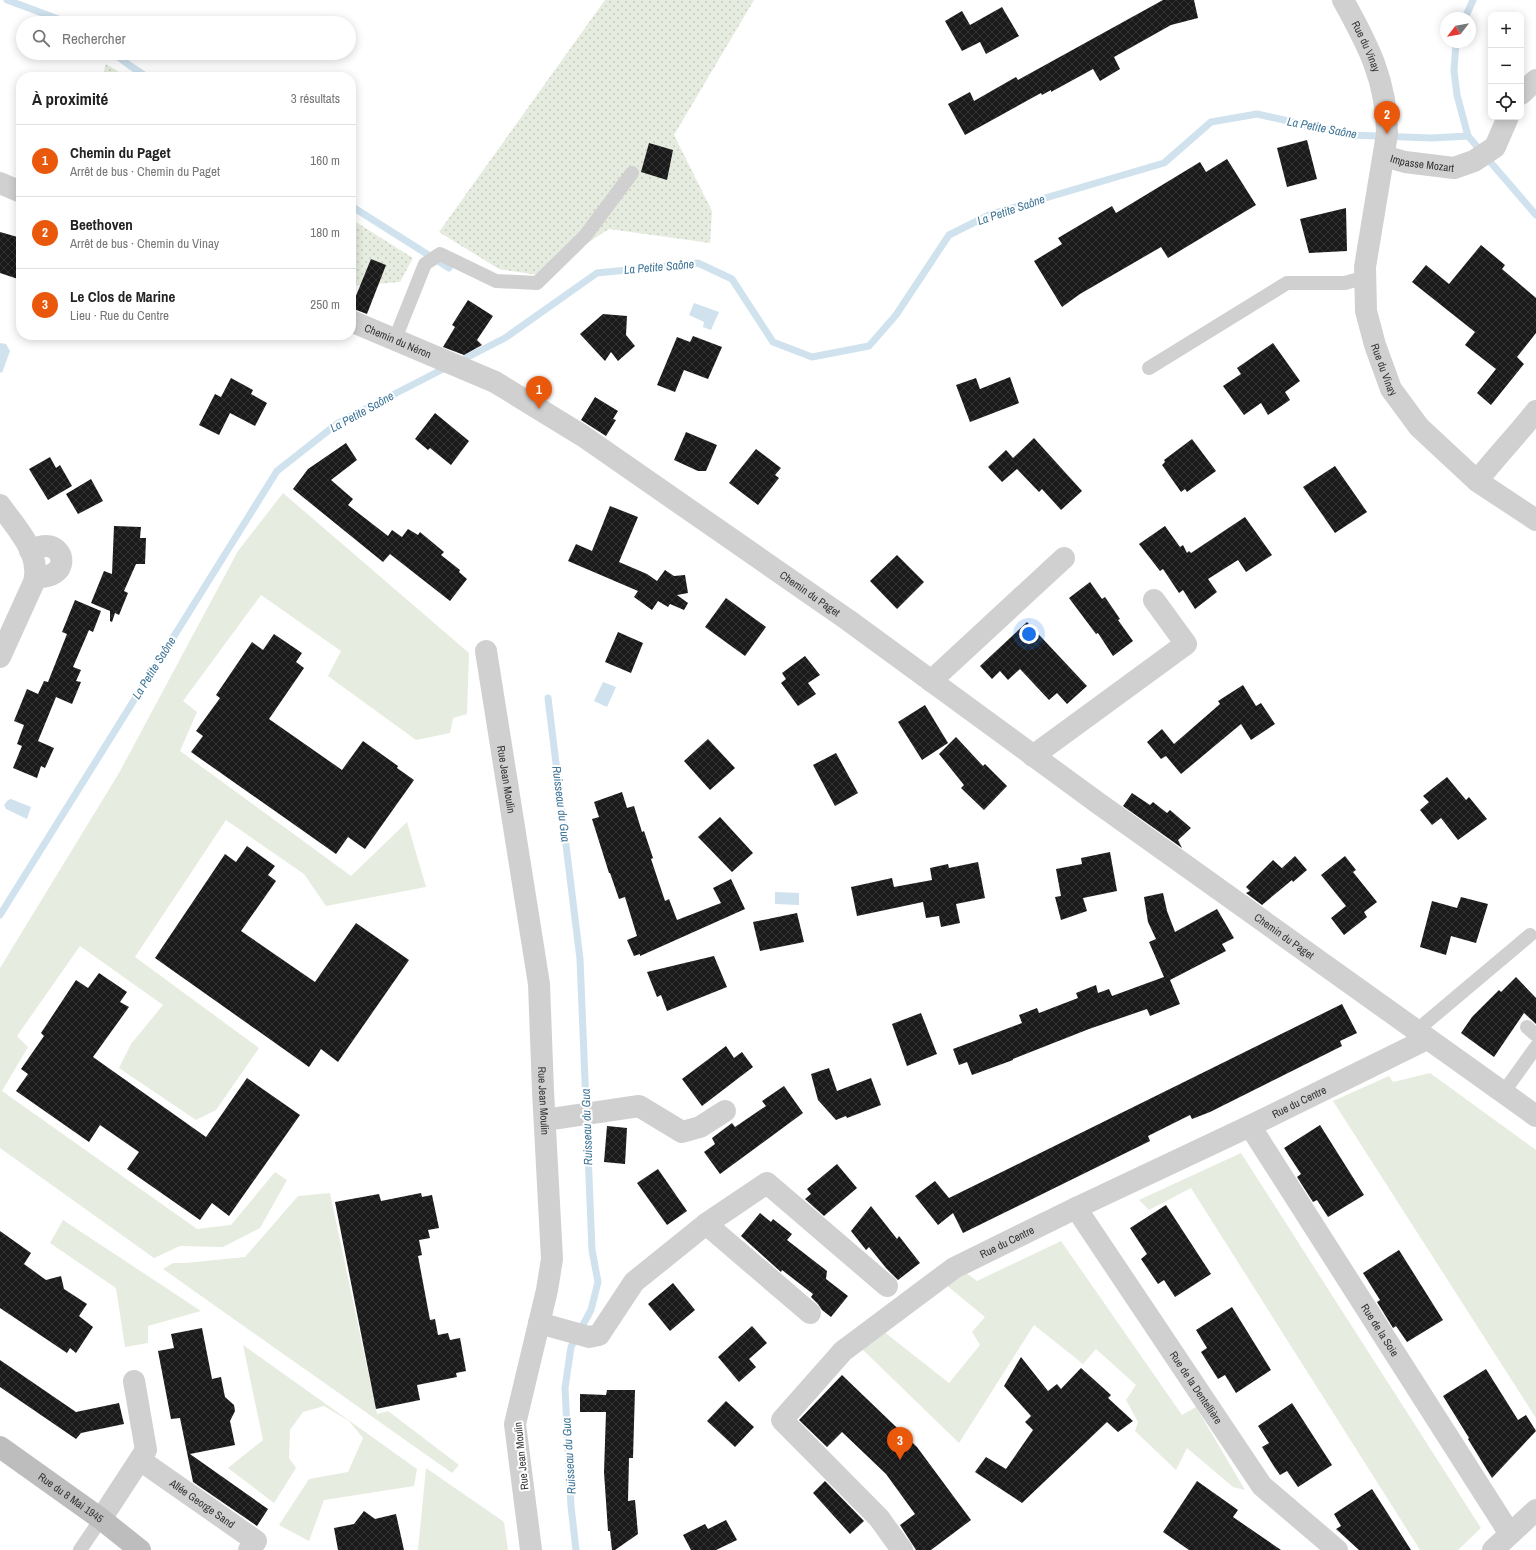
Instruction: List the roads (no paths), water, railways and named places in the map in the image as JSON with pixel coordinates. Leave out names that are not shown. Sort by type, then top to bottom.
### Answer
[{"type":"street","name":"Rue du Vinay","points":[[1343,0],[1373,58],[1384,96],[1387,119],[1387,134],[1384,156],[1374,207],[1365,267],[1366,311],[1375,345],[1392,389],[1420,427],[1477,481],[1536,520]]},
{"type":"street","points":[[1524,91],[1536,80]]},
{"type":"street","name":"Impasse Mozart","points":[[1384,156],[1405,162],[1454,168],[1474,161],[1495,147],[1507,120]]},
{"type":"street","points":[[0,183],[16,190]]},
{"type":"street","name":"Chemin du Néron","points":[[356,323],[455,364]]},
{"type":"street","name":"Chemin du Paget","points":[[455,364],[495,382],[583,436],[848,620],[1033,756],[1536,1116]]},
{"type":"street","points":[[1477,481],[1494,460],[1516,437],[1536,411]]},
{"type":"street","points":[[0,505],[30,551],[36,568],[34,582],[0,657]]},
{"type":"street","points":[[931,681],[1064,558]]},
{"type":"street","points":[[1033,756],[1186,644],[1154,600]]},
{"type":"street","name":"Rue Jean Moulin","points":[[486,651],[539,984],[552,1258],[547,1290],[515,1424],[531,1550]]},
{"type":"street","name":"Rue du Centre","points":[[902,1550],[879,1518],[782,1420],[843,1351],[954,1268],[1076,1208],[1250,1126],[1422,1035]]},
{"type":"street","points":[[545,1120],[639,1106],[682,1132],[700,1127],[725,1111]]},
{"type":"street","name":"Rue de la Soie","points":[[1250,1126],[1510,1534]]},
{"type":"street","points":[[539,1323],[579,1334],[599,1335],[634,1282],[706,1224],[767,1182],[887,1286]]},
{"type":"street","name":"Rue de la Dentellière","points":[[1076,1208],[1262,1486],[1337,1550]]},
{"type":"street","points":[[706,1224],[810,1313]]},
{"type":"street","points":[[101,1519],[146,1450],[134,1381]]},
{"type":"street","name":"Rue du 8 Mai 1945","points":[[0,1447],[101,1519],[140,1550]]},
{"type":"street","name":"Allée George Sand","points":[[140,1460],[256,1541],[250,1550]]},
{"type":"street","points":[[1493,1550],[1536,1510]]},
{"type":"lane","points":[[395,338],[425,264],[440,254],[496,281],[537,283],[586,236],[632,172]]},
{"type":"lane","points":[[1149,368],[1287,283],[1345,282],[1366,278]]},
{"type":"lane","points":[[1422,1035],[1530,935]]},
{"type":"lane","points":[[1503,1093],[1536,1047]]},
{"type":"lane","points":[[80,1550],[101,1519]]},
{"type":"water","points":[[694,303],[719,312],[711,330],[703,327],[704,322],[689,315]]},
{"type":"water","points":[[0,343],[6,344],[10,351],[2,373],[0,372]]},
{"type":"water","points":[[603,682],[616,687],[607,707],[594,701]]},
{"type":"water","points":[[11,799],[31,807],[27,819],[6,809],[4,805]]},
{"type":"water","points":[[775,892],[799,893],[799,905],[775,904]]},
{"type":"waterway","points":[[7,0],[50,16]]},
{"type":"waterway","name":"La Petite Saône","points":[[1468,12],[1473,0]]},
{"type":"waterway","name":"La Petite Saône","points":[[458,362],[505,338],[597,273],[698,263],[732,279],[773,342],[812,357],[869,346],[896,315],[949,235],[991,214],[1164,163],[1211,122],[1257,114],[1351,135],[1431,138],[1468,136],[1457,95],[1454,71],[1456,48]]},
{"type":"waterway","points":[[122,60],[140,72]]},
{"type":"waterway","points":[[1468,136],[1536,215]]},
{"type":"waterway","points":[[356,209],[449,268]]},
{"type":"waterway","name":"La Petite Saône","points":[[0,915],[277,471],[338,423],[449,366]]},
{"type":"waterway","name":"Ruisseau du Gua","points":[[548,698],[580,959],[592,1250],[598,1282],[591,1310],[571,1347],[565,1388],[571,1506],[576,1550]]},
{"type":"place","name":"Beethoven","points":[[1387,134]]},
{"type":"place","name":"Chemin du Paget","points":[[539,409]]},
{"type":"place","name":"Le Clos de Marine","points":[[900,1460]]}]
